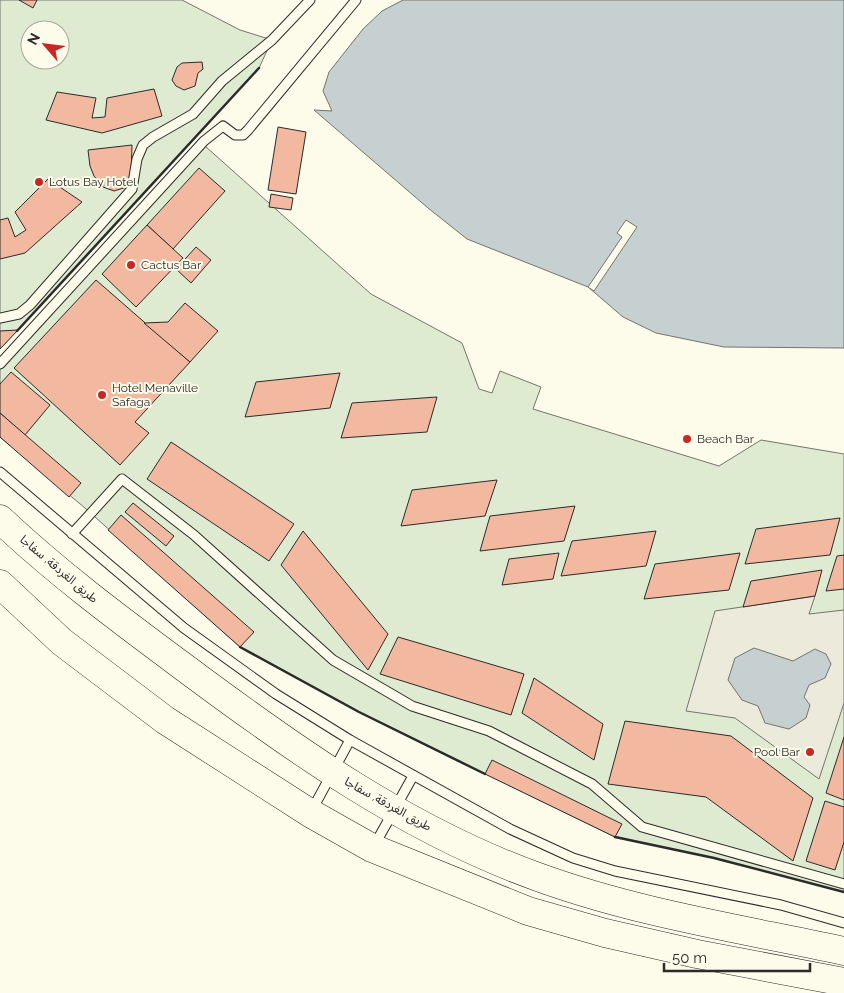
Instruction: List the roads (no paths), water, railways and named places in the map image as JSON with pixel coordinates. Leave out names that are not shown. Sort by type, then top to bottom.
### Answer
[{"type":"main road","name":"طريق الغردقة, سفاجا","points":[[0,519],[94,600],[215,691],[332,774],[395,810],[470,848],[536,877],[611,901],[844,950]]},
{"type":"main road","points":[[0,584],[62,642],[165,720],[310,813],[372,848],[528,911],[605,933],[696,954],[844,982]]},
{"type":"lane","points":[[0,318],[18,314],[30,305],[132,189],[137,159],[143,146],[153,137],[193,114],[222,81],[272,40],[310,0]]},
{"type":"lane","points":[[0,364],[211,134],[223,126],[235,134],[243,135],[248,130],[356,0]]},
{"type":"lane","points":[[0,472],[184,628],[276,694],[350,740],[510,829],[572,858],[615,871],[781,905],[844,923]]},
{"type":"lane","points":[[72,534],[122,479],[194,535],[333,660],[412,706],[489,731],[592,784],[642,827],[844,884]]},
{"type":"lane","points":[[310,813],[350,740]]},
{"type":"lane","points":[[372,848],[413,776]]},
{"type":"place","name":"Lotus Bay Hotel","points":[[39,182]]},
{"type":"place","name":"Cactus Bar","points":[[131,265]]},
{"type":"place","name":"Hotel Menaville Safaga","points":[[102,395]]},
{"type":"place","name":"Beach Bar","points":[[687,439]]},
{"type":"place","name":"Pool Bar","points":[[810,752]]}]
